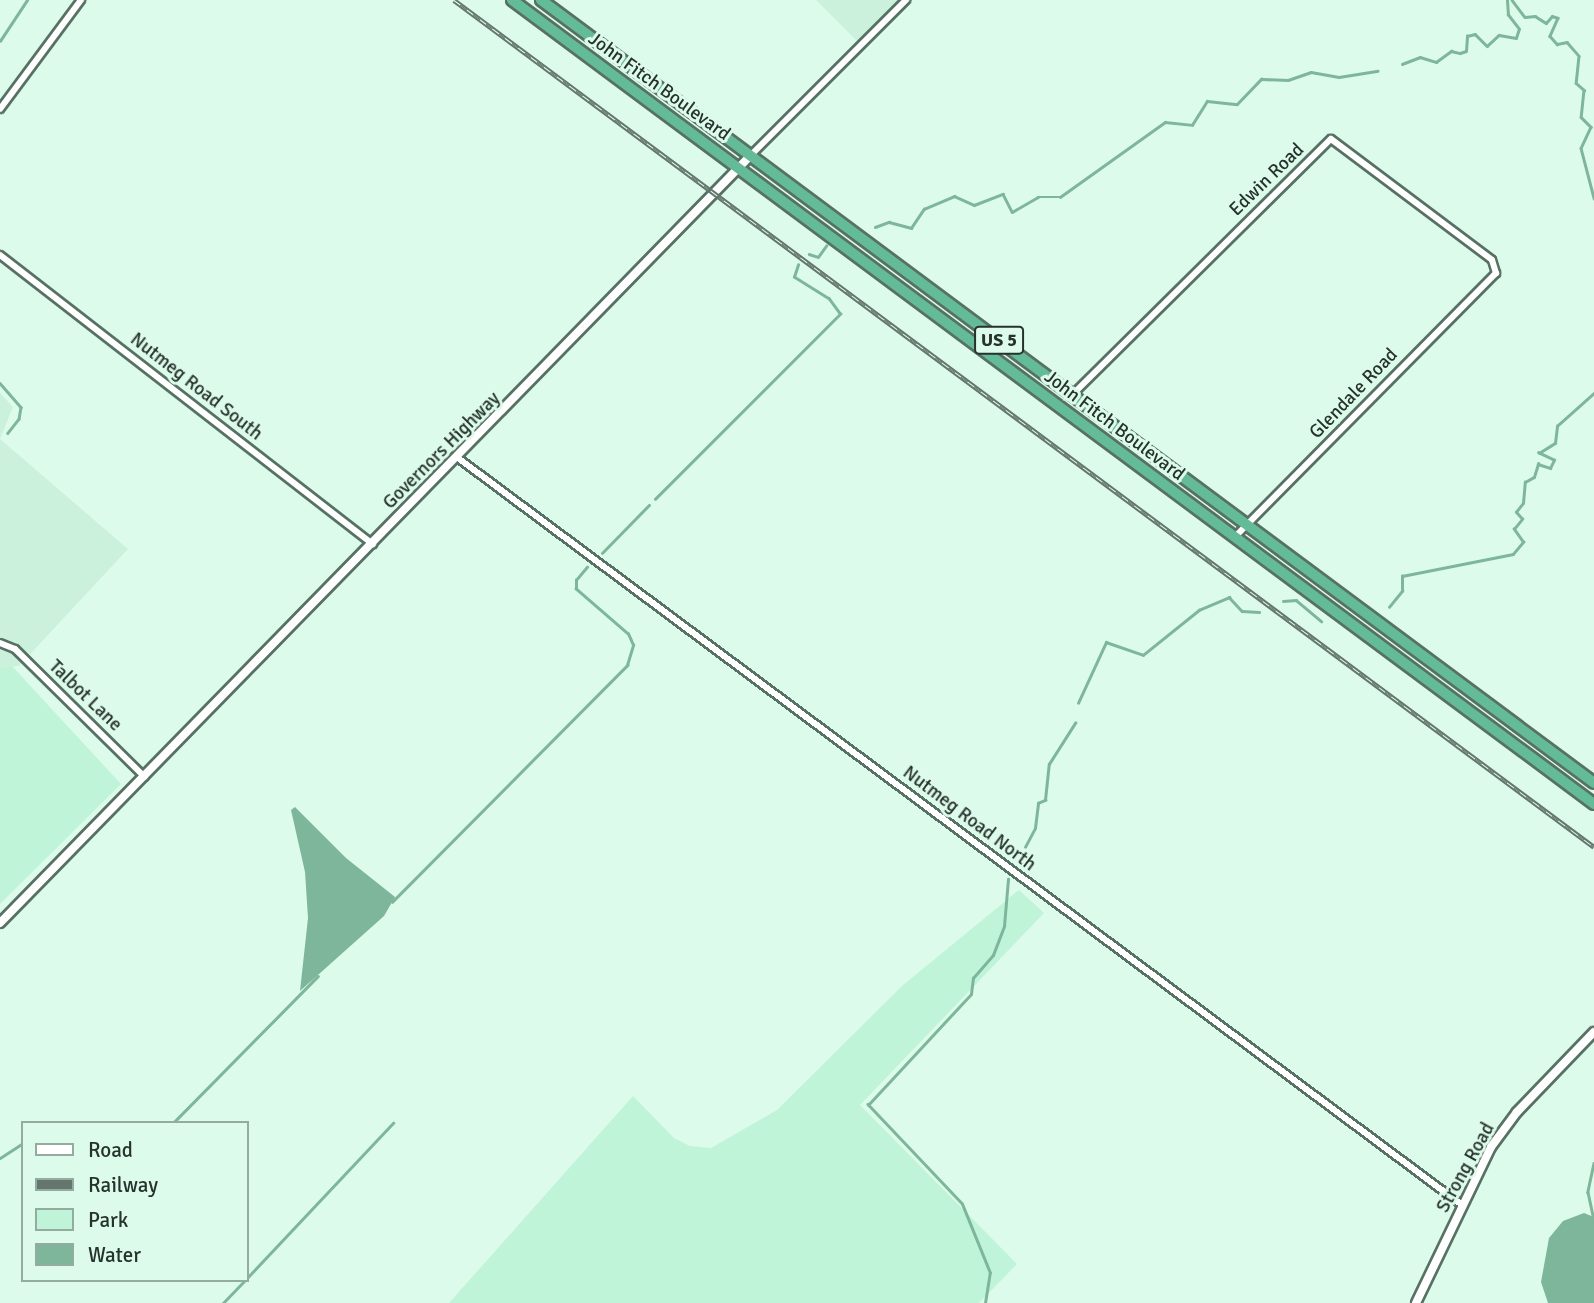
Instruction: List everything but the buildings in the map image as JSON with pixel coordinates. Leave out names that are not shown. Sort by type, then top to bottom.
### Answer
[{"type":"highway","name":"John Fitch Boulevard","points":[[512,0],[1594,804]]},
{"type":"highway","name":"John Fitch Boulevard","points":[[541,0],[1594,783]]},
{"type":"street","points":[[0,108],[81,0]]},
{"type":"street","name":"Governors Highway","points":[[0,923],[458,458],[738,167],[906,0]]},
{"type":"street","name":"Edwin Road","points":[[1072,395],[1331,139],[1492,260],[1496,273]]},
{"type":"street","name":"Nutmeg Road South","points":[[0,255],[373,544]]},
{"type":"street","name":"Glendale Road","points":[[1236,537],[1496,273]]},
{"type":"street","name":"Nutmeg Road North","points":[[458,458],[1462,1205]]},
{"type":"street","name":"Talbot Lane","points":[[0,643],[15,649],[145,777]]},
{"type":"street","name":"Strong Road","points":[[1416,1303],[1462,1205],[1503,1129],[1594,1032]]},
{"type":"shaded area","points":[[816,0],[902,0],[859,43]]},
{"type":"shaded area","points":[[0,393],[13,407],[0,439]]},
{"type":"shaded area","points":[[0,439],[128,549],[19,666],[0,668]]},
{"type":"green space","points":[[12,666],[121,784],[0,904],[0,668]]},
{"type":"green space","points":[[1019,890],[1044,913],[860,1105],[1017,1264],[979,1303],[449,1303],[633,1096],[674,1138],[690,1146],[711,1148],[777,1110],[902,986]]},
{"type":"water","points":[[295,807],[346,858],[395,897],[384,916],[300,991],[308,918],[305,872],[291,810]]},
{"type":"water","points":[[1584,1213],[1594,1217],[1594,1303],[1548,1303],[1541,1282],[1549,1238],[1563,1221]]},
{"type":"waterway","points":[[0,41],[27,0]]},
{"type":"waterway","points":[[1402,64],[1420,57],[1436,62],[1451,51],[1466,51],[1467,36],[1475,34],[1487,46],[1499,35],[1516,38],[1519,29],[1508,15],[1507,0]]},
{"type":"waterway","points":[[1512,0],[1525,17],[1535,16],[1546,23],[1552,16],[1558,18],[1550,36],[1557,44],[1567,42],[1579,56],[1576,83],[1584,90],[1581,117],[1591,127],[1581,148],[1594,198]]},
{"type":"waterway","points":[[875,227],[889,222],[911,228],[924,209],[954,196],[974,205],[1003,194],[1012,212],[1038,197],[1060,197],[1165,122],[1192,125],[1207,101],[1237,104],[1261,79],[1288,80],[1311,72],[1339,77],[1378,71]]},
{"type":"waterway","points":[[809,254],[818,257],[826,246]]},
{"type":"waterway","points":[[655,499],[840,314],[829,299],[794,277],[798,265]]},
{"type":"waterway","points":[[0,383],[21,407],[19,419],[8,433]]},
{"type":"waterway","points":[[1389,607],[1402,591],[1402,576],[1513,554],[1523,542],[1514,529],[1522,519],[1516,512],[1523,503],[1525,482],[1534,477],[1538,464],[1550,468],[1554,460],[1539,453],[1555,443],[1557,426],[1594,393]]},
{"type":"waterway","points":[[602,553],[649,505]]},
{"type":"waterway","points":[[392,902],[627,665],[633,645],[628,634],[576,589],[576,580],[587,567]]},
{"type":"waterway","points":[[1078,703],[1106,642],[1143,655],[1199,610],[1229,597],[1242,611],[1259,612]]},
{"type":"waterway","points":[[1283,601],[1296,600],[1321,621]]},
{"type":"waterway","points":[[1025,847],[1035,828],[1038,803],[1045,800],[1049,764],[1075,723]]},
{"type":"waterway","points":[[985,1303],[990,1273],[962,1204],[868,1105],[971,994],[973,978],[993,955],[1004,926],[1008,879]]},
{"type":"waterway","points":[[175,1121],[318,976]]},
{"type":"waterway","points":[[248,1277],[393,1123]]},
{"type":"waterway","points":[[0,1158],[21,1144]]},
{"type":"waterway","points":[[1594,1163],[1588,1192],[1594,1221]]},
{"type":"waterway","points":[[223,1303],[243,1282]]},
{"type":"railway","points":[[454,0],[1594,847]]}]
